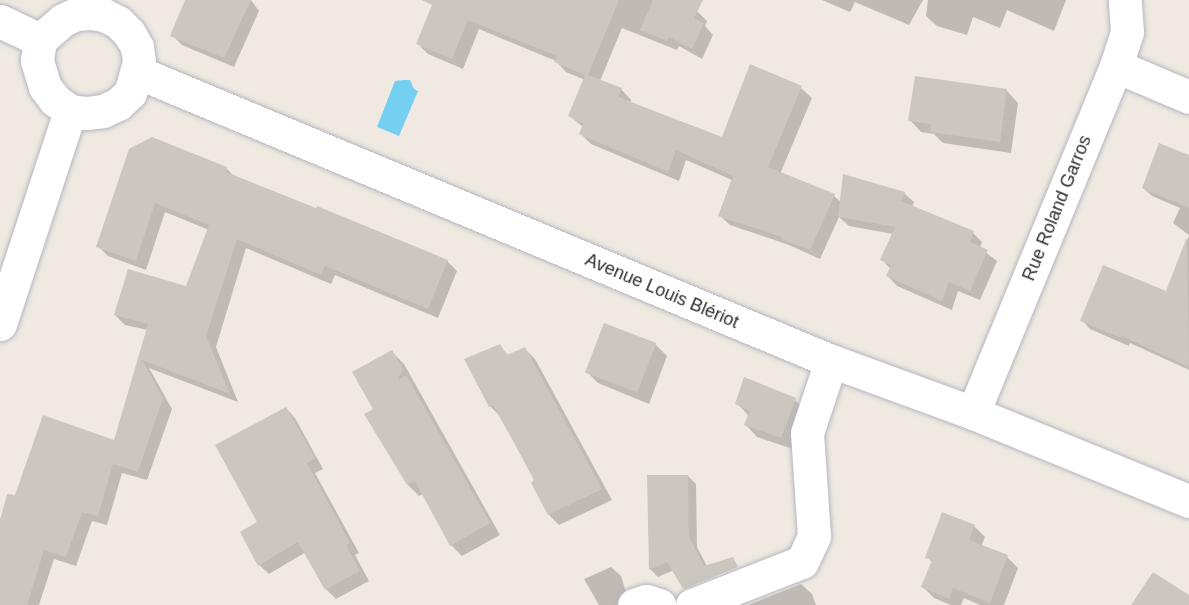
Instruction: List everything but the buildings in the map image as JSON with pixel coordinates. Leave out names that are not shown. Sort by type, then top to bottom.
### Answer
[{"type":"street","name":"Rue Roland Garros","points":[[973,413],[1116,66],[1127,32],[1125,0]]},
{"type":"street","points":[[107,7],[129,33],[136,47],[137,72],[130,93],[118,104],[103,111],[86,114],[70,111],[55,100],[45,87],[37,60],[19,30],[107,7]]},
{"type":"street","points":[[1116,66],[1189,97]]},
{"type":"street","name":"Avenue Louis Blériot","points":[[137,72],[831,361],[973,413],[1189,501]]},
{"type":"street","points":[[0,324],[70,111]]},
{"type":"street","points":[[692,605],[802,562],[814,536],[807,433],[831,361]]},
{"type":"street","points":[[634,605],[646,601],[658,605]]},
{"type":"water","points":[[410,80],[414,89],[418,91],[399,136],[377,127],[395,81]]}]
